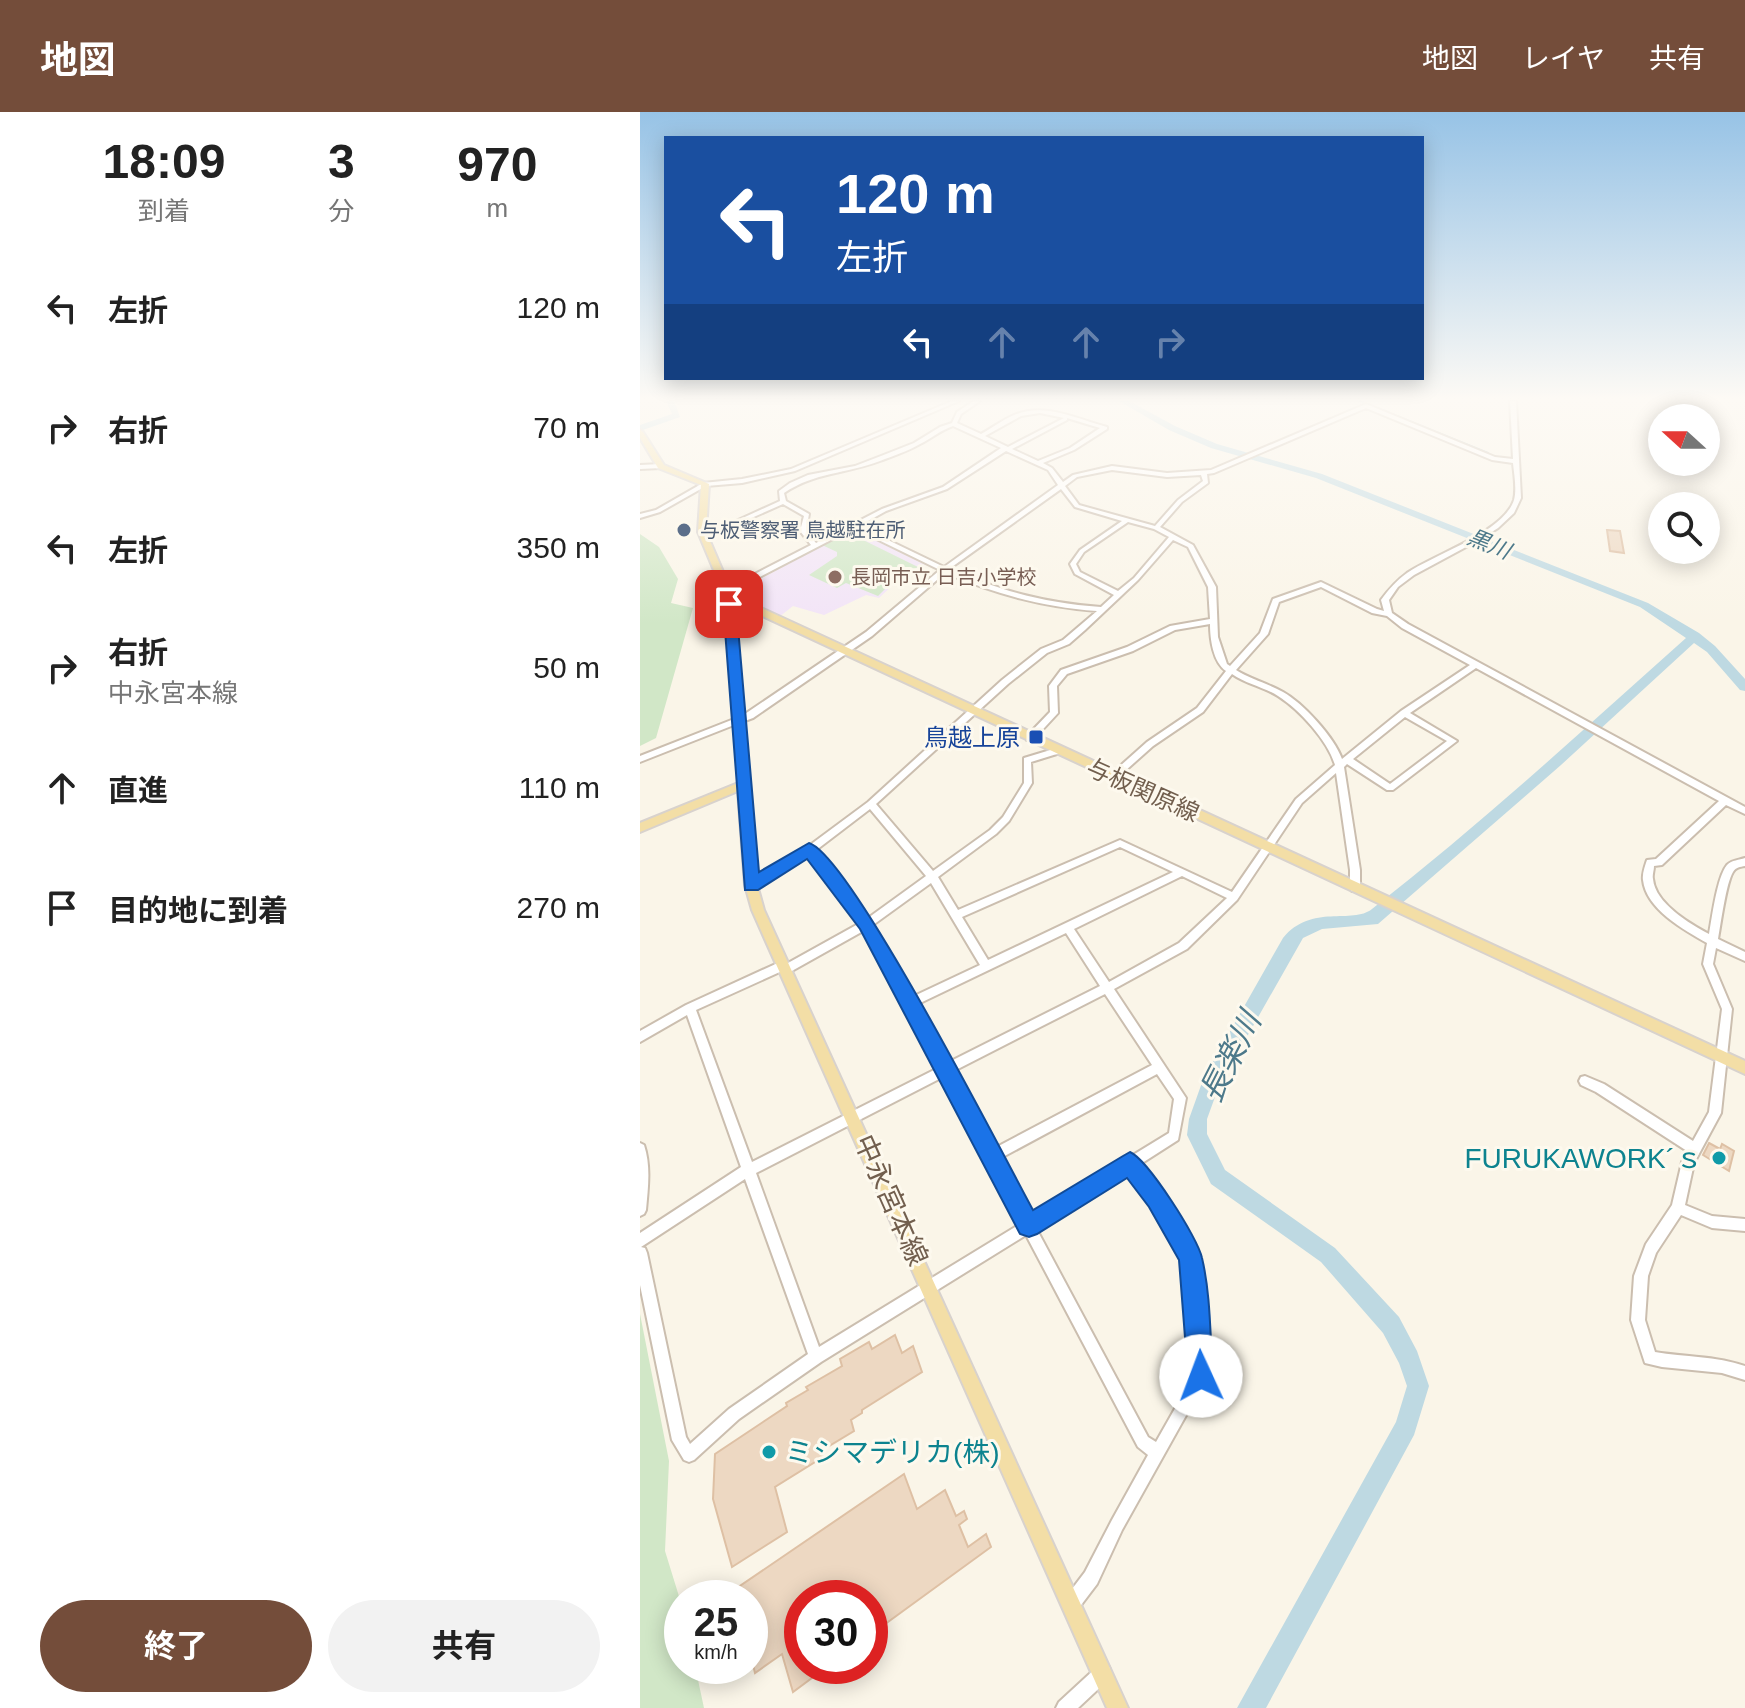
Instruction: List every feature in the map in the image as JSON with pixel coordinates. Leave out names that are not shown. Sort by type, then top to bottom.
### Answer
[{"type":"main road","points":[[684,475],[705,484],[702,532],[728,594]]},
{"type":"main road","name":"与板関原線","points":[[728,594],[974,713],[1745,1068]]},
{"type":"main road","points":[[640,828],[743,785]]},
{"type":"main road","name":"中永宮本線","points":[[743,785],[751,885],[758,910],[1118,1708]]},
{"type":"street","points":[[783,502],[781,492],[812,475]]},
{"type":"street","points":[[743,785],[728,594],[814,544],[884,510],[945,488],[964,475]]},
{"type":"street","points":[[1056,475],[1077,506],[1156,528],[1196,552],[1212,587],[1213,621],[1219,655],[1230,671],[1281,694],[1310,719],[1342,761],[1355,888]]},
{"type":"street","points":[[640,759],[738,722],[845,651],[944,570],[1077,475]]},
{"type":"street","points":[[1156,528],[1180,501],[1206,482],[1205,475]]},
{"type":"street","points":[[1389,614],[1385,600],[1392,588],[1507,517],[1516,505],[1516,475]]},
{"type":"street","points":[[640,516],[658,511],[705,484],[768,476],[803,478]]},
{"type":"street","points":[[702,532],[738,522],[783,502]]},
{"type":"street","points":[[783,502],[807,515],[803,531],[814,544]]},
{"type":"street","points":[[1118,594],[1077,573],[1073,564],[1082,551],[1126,521]]},
{"type":"street","points":[[853,525],[988,590],[1067,608],[1103,609]]},
{"type":"street","points":[[751,885],[809,850],[871,804],[1005,682],[1044,651],[1066,642],[1136,579],[1173,536]]},
{"type":"street","points":[[1113,777],[1150,744],[1200,710],[1264,634],[1276,601],[1317,583],[1327,584],[1375,611],[1389,614],[1475,665],[1745,811]]},
{"type":"street","points":[[1030,738],[1054,713],[1053,686],[1064,672],[1130,649],[1173,628],[1213,621]]},
{"type":"street","points":[[640,1241],[748,1170],[1107,988],[1183,946],[1234,897],[1299,801],[1342,761],[1404,713],[1475,665]]},
{"type":"street","points":[[1342,761],[1390,788],[1453,741],[1404,713]]},
{"type":"street","points":[[640,1037],[690,1008],[785,967],[867,924],[1006,819],[1028,783],[1027,760],[1057,751]]},
{"type":"street","points":[[1725,801],[1659,862],[1650,863],[1648,869],[1654,893],[1667,911],[1690,929],[1745,957]]},
{"type":"street","points":[[871,804],[932,876],[986,966]]},
{"type":"street","points":[[955,916],[1120,843],[1234,897]]},
{"type":"street","points":[[809,850],[867,924],[1143,1442],[1158,1453]]},
{"type":"street","points":[[1745,862],[1733,865],[1729,870],[1708,964],[1727,1009],[1715,1113],[1695,1149],[1683,1181],[1678,1208],[1651,1249],[1641,1276],[1638,1320],[1650,1358],[1679,1364],[1729,1366],[1745,1373]]},
{"type":"street","points":[[910,1003],[1182,872]]},
{"type":"street","points":[[640,1253],[679,1440],[689,1455],[734,1414],[816,1357],[1174,1136],[1180,1098],[1068,928]]},
{"type":"street","points":[[690,1008],[816,1357]]},
{"type":"street","points":[[992,1156],[1159,1067]]},
{"type":"street","points":[[1585,1081],[1695,1149]]},
{"type":"street","points":[[640,1149],[643,1172],[640,1210]]},
{"type":"street","points":[[1072,1603],[1091,1578],[1201,1376],[1190,1258],[1157,1199],[1130,1163]]},
{"type":"street","points":[[1678,1208],[1712,1222],[1745,1225]]},
{"type":"street","points":[[1065,1708],[1103,1673]]},
{"type":"shaded area","name":"長岡市立 日吉小学校","points":[[853,529],[925,565],[895,583],[879,598],[866,595],[824,615],[793,606],[779,617],[733,594]]},
{"type":"green space","points":[[847,532],[918,567],[891,583],[878,596],[846,583],[837,588],[809,575],[837,556],[837,552],[822,545]]},
{"type":"green space","points":[[640,534],[659,547],[678,579],[671,603],[693,608],[656,738],[640,746]]},
{"type":"green space","points":[[640,1314],[669,1461],[665,1551],[674,1580],[664,1580],[664,1684],[699,1684],[704,1708],[640,1708]]},
{"type":"building","points":[[1607,530],[1620,531],[1624,553],[1610,551]]},
{"type":"building","name":"FURUKAWORK´ｓ","points":[[1709,1143],[1720,1149],[1722,1144],[1734,1151],[1729,1171],[1703,1155]]},
{"type":"building","name":"ミシマデリカ(株)","points":[[895,1335],[902,1353],[913,1346],[922,1372],[862,1410],[851,1420],[854,1431],[821,1451],[823,1457],[775,1487],[787,1532],[732,1567],[713,1499],[715,1454],[787,1406],[786,1403],[808,1390],[806,1387],[842,1366],[840,1359],[869,1342],[872,1349]]},
{"type":"building","points":[[904,1474],[917,1509],[945,1490],[956,1516],[964,1511],[967,1519],[959,1525],[968,1547],[986,1534],[991,1547],[888,1622],[888,1580],[784,1580],[784,1661],[782,1654],[768,1664],[768,1580],[749,1580]]},
{"type":"building","points":[[791,1684],[804,1684],[793,1692]]},
{"type":"waterway","name":"黒川","points":[[1317,475],[1644,605],[1693,637]]},
{"type":"waterway","name":"長楽川","points":[[1251,1708],[1406,1427],[1418,1386],[1409,1359],[1391,1325],[1328,1255],[1218,1177],[1197,1135],[1198,1119],[1211,1083],[1297,933],[1320,923],[1372,919],[1556,762],[1693,637]]},
{"type":"waterway","name":"黒川","points":[[1693,637],[1711,649],[1745,687]]},
{"type":"place","name":"与板警察署 鳥越駐在所","points":[[684,530]]},
{"type":"place","name":"長岡市立 日吉小学校","points":[[835,577]]},
{"type":"place","name":"鳥越上原","points":[[1036,737]]},
{"type":"place","name":"FURUKAWORK´ｓ","points":[[1719,1158]]},
{"type":"place","name":"ミシマデリカ(株)","points":[[769,1452]]},
{"type":"route","points":[[729,604],[751,885],[809,850],[828,873],[867,924],[1029,1225],[1130,1163],[1157,1199],[1190,1258],[1201,1376]]}]
